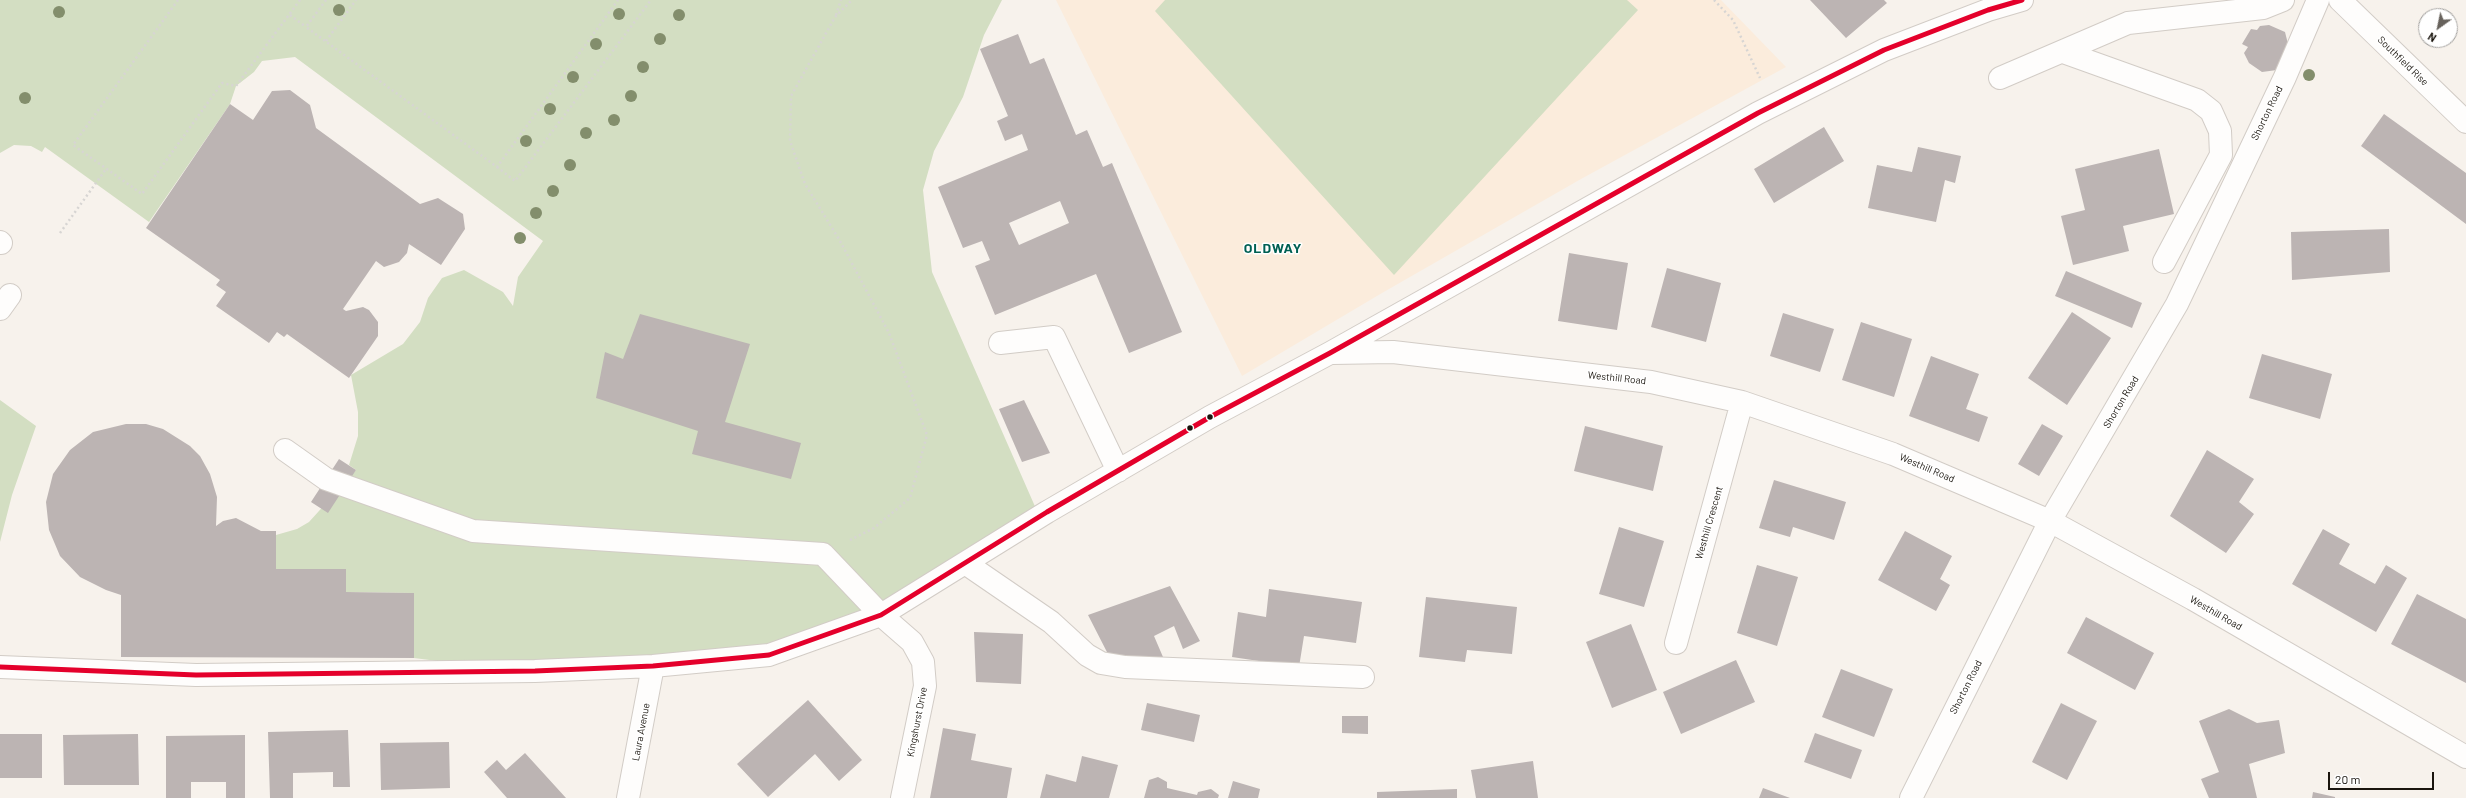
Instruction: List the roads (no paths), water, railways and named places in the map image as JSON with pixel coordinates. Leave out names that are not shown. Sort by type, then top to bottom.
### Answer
[{"type":"street","points":[[0,667],[196,675],[535,671],[653,666],[769,655],[881,614],[1047,512],[1210,417],[1330,353],[1622,188],[1778,103],[1884,50],[1984,5],[2022,0]]},
{"type":"street","points":[[2000,78],[2128,23],[2263,8],[2283,0]]},
{"type":"street","name":"Shorton Road","points":[[1911,798],[2050,521],[2177,304],[2285,77],[2318,0]]},
{"type":"street","name":"Southfield Rise","points":[[2340,0],[2466,122]]},
{"type":"street","points":[[2062,52],[2197,100],[2211,112],[2220,131],[2221,155],[2164,262]]},
{"type":"street","points":[[1000,343],[1054,337],[1118,471]]},
{"type":"street","name":"Westhill Road","points":[[1330,353],[1393,352],[1651,382],[1742,402],[1893,454],[2050,521],[2193,599],[2466,757]]},
{"type":"street","name":"Westhill Crescent","points":[[1676,643],[1742,402]]},
{"type":"street","name":"Kingshurst Drive","points":[[285,450],[326,479],[473,531],[823,554],[881,614],[912,642],[924,662],[925,686],[902,798]]},
{"type":"street","points":[[965,563],[1051,622],[1087,655],[1101,663],[1125,667],[1363,677]]},
{"type":"street","name":"Laura Avenue","points":[[628,798],[653,666]]},
{"type":"district","name":"OLDWAY","points":[[1273,248]]}]
